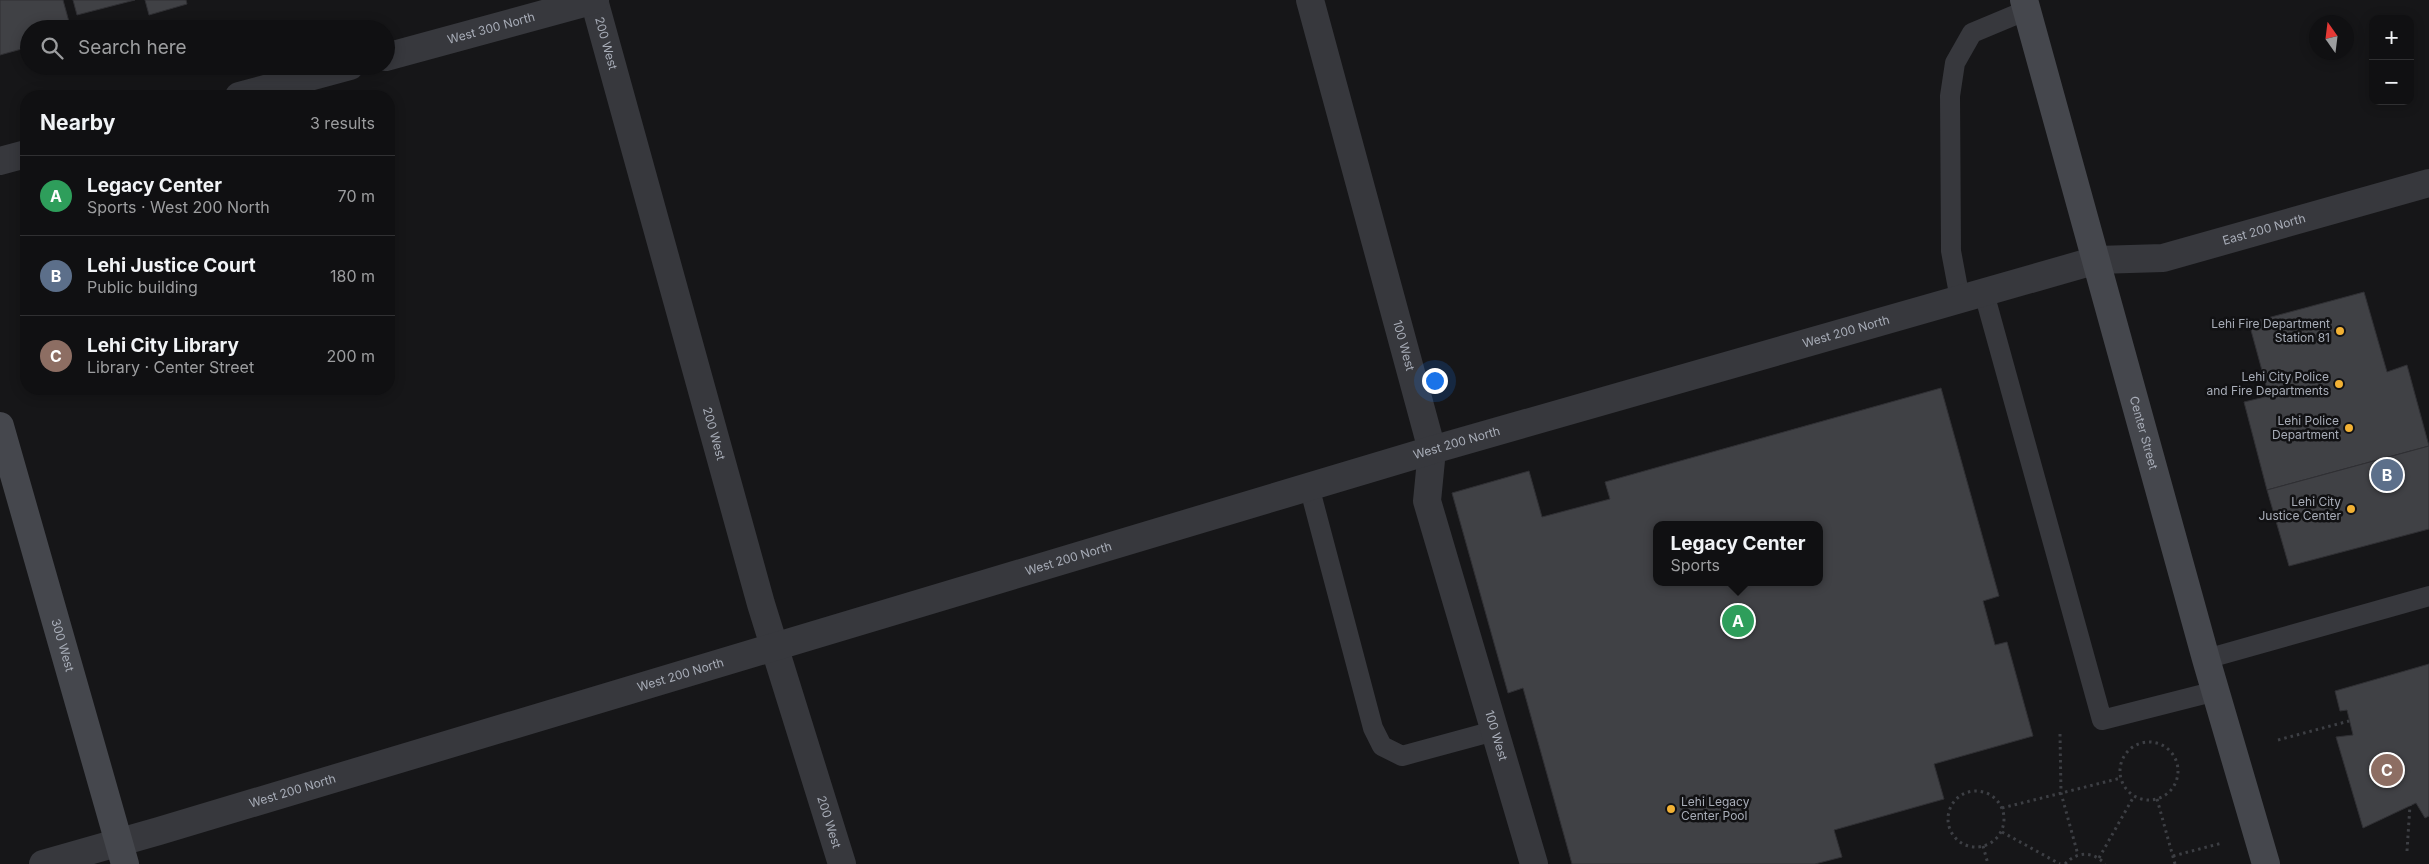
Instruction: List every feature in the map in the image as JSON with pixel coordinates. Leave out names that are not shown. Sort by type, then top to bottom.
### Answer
[{"type":"street","name":"West 300 North","points":[[395,54],[594,0]]},
{"type":"street","name":"200 West","points":[[594,0],[774,647],[842,864]]},
{"type":"street","name":"100 West","points":[[1310,0],[1432,450],[1427,502],[1534,864]]},
{"type":"street","name":"Center Street","points":[[2026,5],[2206,659],[2266,864]]},
{"type":"street","points":[[261,90],[317,75]]},
{"type":"street","points":[[0,161],[20,156]]},
{"type":"street","name":"East 200 North","points":[[2097,260],[2163,258],[2429,182]]},
{"type":"street","name":"West 200 North","points":[[43,864],[121,854],[774,647],[1432,450],[2097,260]]},
{"type":"street","name":"300 West","points":[[0,426],[121,854]]},
{"type":"lane","points":[[2026,5],[1972,33],[1954,63],[1950,96],[1951,251],[1972,296],[2102,720],[2216,691]]},
{"type":"lane","points":[[1310,486],[1374,728],[1382,746],[1402,756],[1494,731]]},
{"type":"lane","points":[[2206,659],[2429,596]]},
{"type":"path","points":[[2278,740],[2349,721]]},
{"type":"path","points":[[2060,734],[2061,793],[2078,855]]},
{"type":"path","points":[[2146,742],[2164,746],[2171,752],[2176,761],[2177,780],[2173,788],[2157,799],[2142,800],[2134,796],[2123,785],[2121,778],[2120,768],[2129,751],[2146,742]]},
{"type":"path","points":[[2002,808],[2121,778]]},
{"type":"path","points":[[1982,792],[1990,794],[1998,800],[2002,808],[2004,824],[2002,832],[1991,843],[1984,846],[1966,845],[1952,834],[1949,825],[1951,807],[1964,794],[1982,792]]},
{"type":"path","points":[[2099,858],[2134,796]]},
{"type":"path","points":[[2157,799],[2175,864]]},
{"type":"path","points":[[2407,851],[2410,805]]},
{"type":"path","points":[[2002,832],[2060,864]]},
{"type":"path","points":[[2173,856],[2222,843]]},
{"type":"path","points":[[1984,846],[1988,864]]},
{"type":"path","points":[[2065,864],[2078,855],[2092,855],[2099,858],[2105,864]]},
{"type":"building","points":[[0,0],[63,0],[69,20],[20,20],[20,49],[0,55]]},
{"type":"building","points":[[73,0],[135,0],[77,15]]},
{"type":"building","points":[[145,0],[186,0],[187,4],[149,15]]},
{"type":"building","name":"Lehi City Police and Fire Departments","points":[[2364,292],[2387,372],[2407,365],[2429,446],[2267,490],[2244,402],[2269,396],[2249,323]]},
{"type":"building","points":[[1941,388],[1999,596],[1983,601],[1995,645],[2007,642],[2033,736],[1934,764],[1944,799],[1834,830],[1842,857],[1815,864],[1572,864],[1523,688],[1508,693],[1452,493],[1529,471],[1542,517],[1610,499],[1605,482]]},
{"type":"building","name":"Lehi City Justice Center","points":[[2429,446],[2429,529],[2289,566],[2267,490]]},
{"type":"building","points":[[2429,664],[2429,816],[2425,818],[2416,803],[2363,828],[2336,737],[2353,735],[2347,710],[2340,711],[2335,691]]},
{"type":"place","name":"Lehi Fire Department Station 81","points":[[2340,331]]},
{"type":"place","name":"Lehi City Police and Fire Departments","points":[[2339,384]]},
{"type":"place","name":"Lehi Police Department","points":[[2349,428]]},
{"type":"place","name":"Lehi Justice Court","points":[[2387,475]]},
{"type":"place","name":"Lehi City Justice Center","points":[[2351,509]]},
{"type":"place","name":"Legacy Center","points":[[1738,621]]},
{"type":"place","name":"Lehi City Library","points":[[2387,770]]},
{"type":"place","name":"Lehi Legacy Center Pool","points":[[1671,809]]}]
